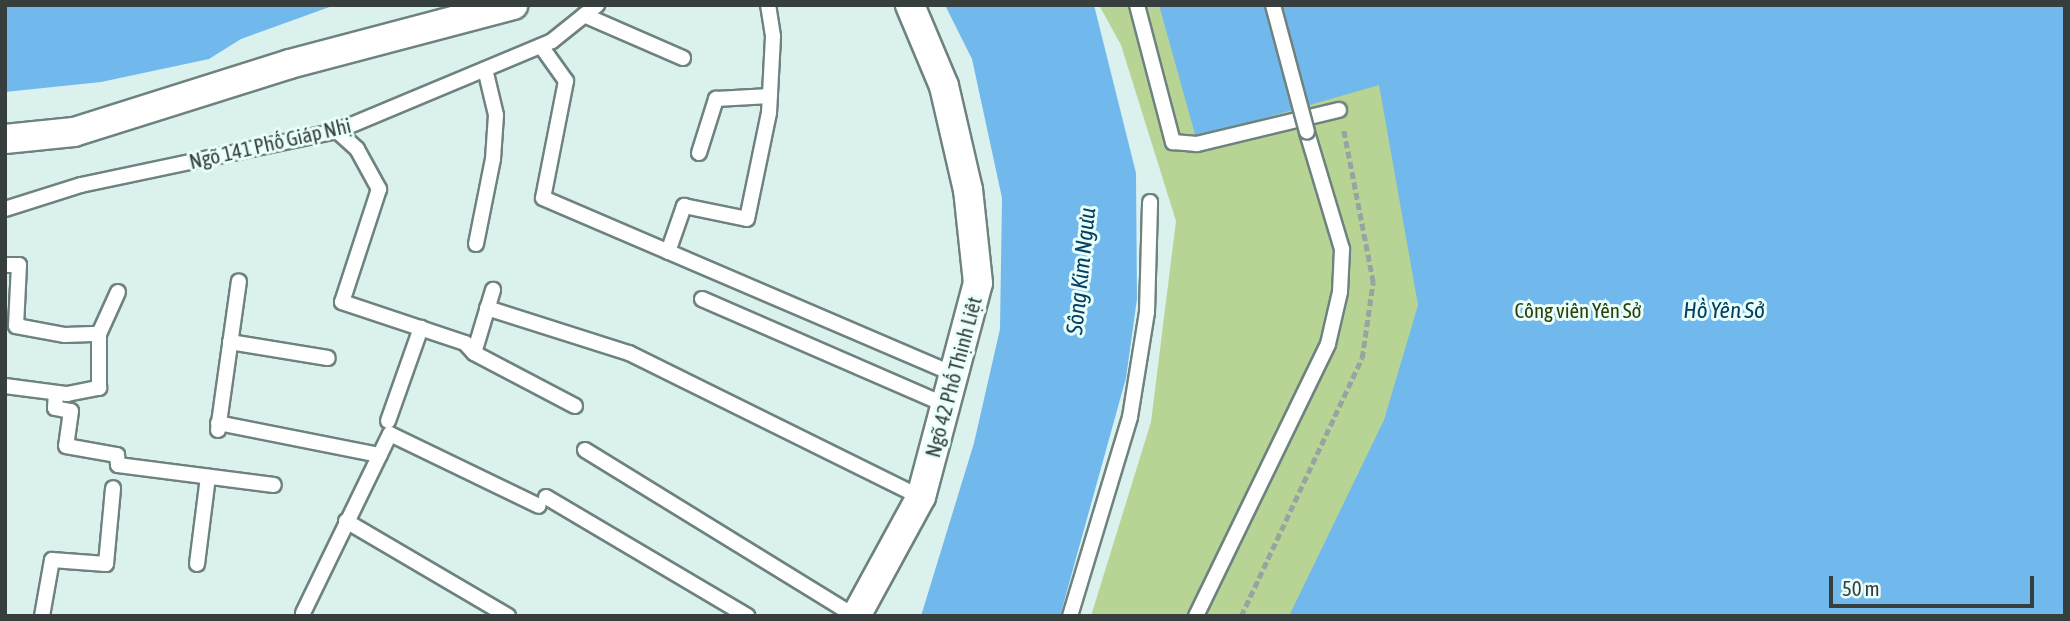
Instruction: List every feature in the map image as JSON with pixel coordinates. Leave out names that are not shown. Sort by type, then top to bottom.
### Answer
[{"type":"street","points":[[5,139],[74,132],[290,64],[513,5]]},
{"type":"street","name":"Ngõ 42 Phố Thịnh Liệt","points":[[855,616],[921,497],[978,283],[968,190],[944,86],[910,5]]},
{"type":"lane","name":"Ngõ 141 Phố Giáp Nhị","points":[[5,209],[81,185],[337,131],[541,46],[597,5]]},
{"type":"lane","points":[[668,252],[684,206],[747,219],[769,96],[773,36],[768,5]]},
{"type":"lane","points":[[1137,5],[1173,142],[1197,144],[1339,110]]},
{"type":"lane","points":[[1196,616],[1328,344],[1340,292],[1342,248],[1273,5]]},
{"type":"lane","points":[[584,15],[683,58]]},
{"type":"lane","points":[[541,46],[566,81],[543,198],[954,374]]},
{"type":"lane","points":[[476,244],[493,159],[496,116],[485,69]]},
{"type":"lane","points":[[699,153],[716,99],[769,96]]},
{"type":"lane","points":[[337,131],[357,149],[379,189],[342,302],[465,343],[474,352],[575,406]]},
{"type":"lane","points":[[1070,616],[1130,417],[1147,312],[1150,202]]},
{"type":"lane","points":[[5,265],[19,265],[16,326],[65,335],[99,334]]},
{"type":"lane","points":[[239,281],[218,427],[380,454]]},
{"type":"lane","points":[[474,352],[493,290]]},
{"type":"lane","points":[[5,386],[62,393],[99,388],[99,334],[118,292]]},
{"type":"lane","points":[[702,299],[946,405]]},
{"type":"lane","points":[[487,308],[629,353],[921,497]]},
{"type":"lane","points":[[303,613],[380,454],[421,328]]},
{"type":"lane","points":[[230,342],[328,358]]},
{"type":"lane","points":[[62,393],[55,408],[71,411],[66,446],[117,455],[118,466],[274,485]]},
{"type":"lane","points":[[389,427],[543,501],[747,616]]},
{"type":"lane","points":[[585,450],[855,616]]},
{"type":"lane","points":[[197,564],[208,477]]},
{"type":"lane","points":[[42,616],[52,560],[106,564],[113,488]]},
{"type":"lane","points":[[346,521],[508,616]]},
{"type":"green space","name":"Hồ Yên Sở","points":[[1099,5],[2065,5],[2065,616],[1091,616],[1151,422],[1176,221],[1121,45]]},
{"type":"water","points":[[5,5],[335,5],[241,39],[209,59],[101,82],[5,92]]},
{"type":"water","name":"Sông Kim Ngưu","points":[[945,5],[1094,5],[1136,173],[1137,299],[1126,378],[1060,616],[921,616],[974,443],[1000,329],[1002,198],[972,59]]},
{"type":"water","name":"Hồ Yên Sở","points":[[1159,5],[2065,5],[2065,616],[1289,616],[1384,420],[1418,305],[1379,85],[1196,138]]},
{"type":"park label","name":"Công viên Yên Sở","points":[[1578,310]]}]
